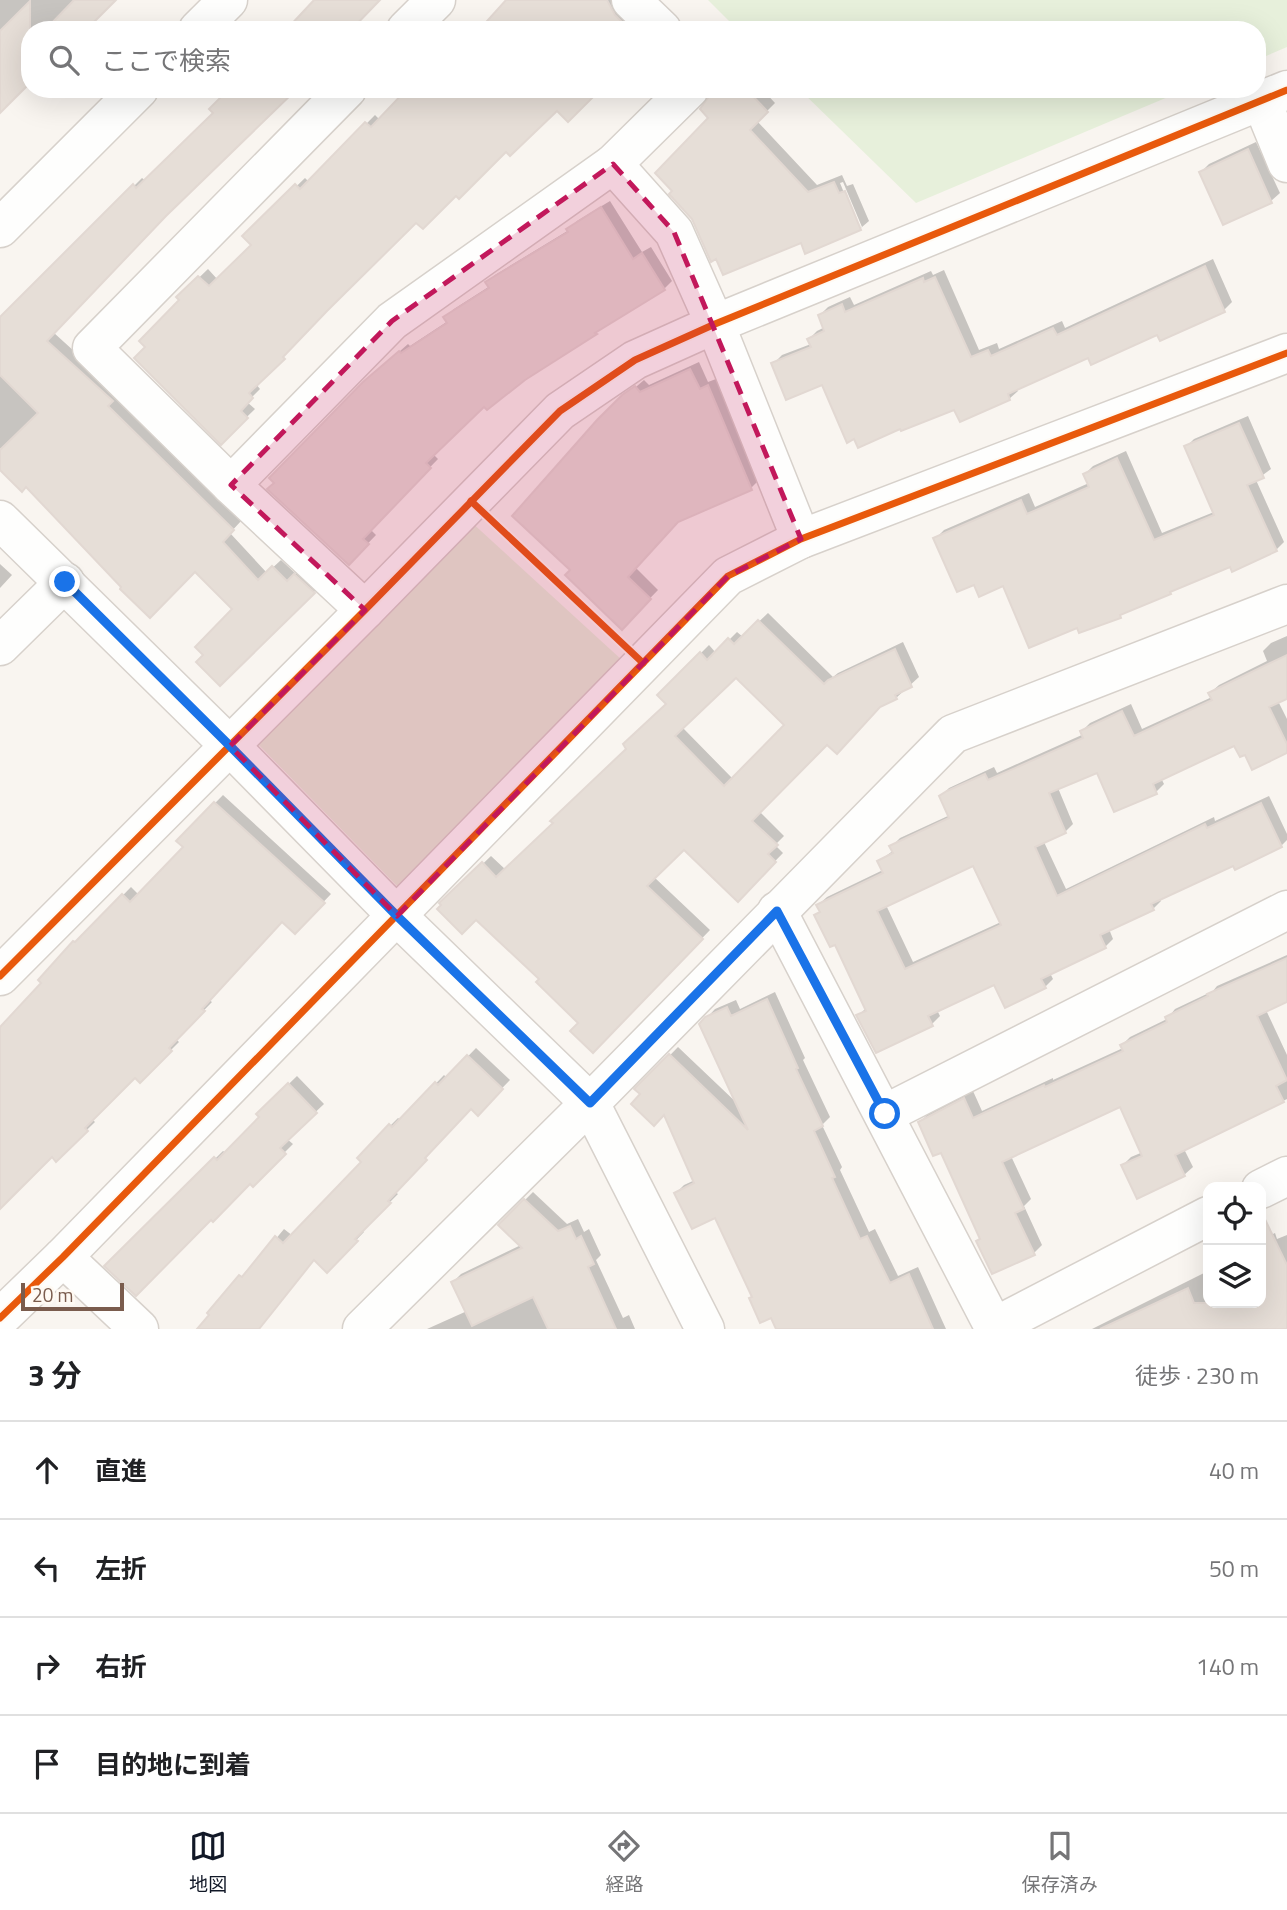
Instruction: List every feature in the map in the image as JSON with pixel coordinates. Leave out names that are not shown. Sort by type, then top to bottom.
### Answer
[{"type":"street","points":[[207,21],[228,0]]},
{"type":"street","points":[[415,21],[436,0]]},
{"type":"street","points":[[631,0],[653,21]]},
{"type":"street","points":[[0,976],[560,411],[635,360],[715,324],[1275,96],[1287,163]]},
{"type":"street","points":[[0,228],[130,98]]},
{"type":"street","points":[[338,98],[92,348],[231,485],[365,610]]},
{"type":"street","points":[[231,485],[393,321],[613,164],[680,98]]},
{"type":"street","points":[[613,164],[674,232],[715,324],[801,539]]},
{"type":"street","points":[[0,1318],[64,1257],[728,576],[801,539],[1287,353]]},
{"type":"street","points":[[0,520],[230,746],[397,916],[590,1103],[705,1329]]},
{"type":"street","points":[[0,646],[65,582]]},
{"type":"street","points":[[362,1329],[590,1103],[953,734],[1287,604]]},
{"type":"street","points":[[885,1114],[1287,910]]},
{"type":"street","points":[[777,911],[995,1328],[1203,1219]]},
{"type":"street","points":[[1266,1186],[1287,1176]]},
{"type":"street","points":[[64,1257],[139,1329]]},
{"type":"highlighted area","points":[[613,164],[674,232],[801,539],[728,576],[397,916],[230,746],[365,610],[231,485],[392,321]]},
{"type":"green space","points":[[708,0],[1287,0],[1287,47],[1266,56],[1266,21],[729,21]]},
{"type":"green space","points":[[808,98],[1166,98],[916,203]]},
{"type":"green space","points":[[469,520],[623,661],[399,888],[254,740]]},
{"type":"building","points":[[74,0],[116,0],[95,21],[54,21]]},
{"type":"building","points":[[314,0],[380,0],[360,21],[294,21]]},
{"type":"building","points":[[506,0],[607,0],[621,21],[487,21]]},
{"type":"building","points":[[30,1],[30,21],[21,21],[21,92],[0,113],[0,31]]},
{"type":"building","points":[[220,98],[288,98],[166,216],[47,341],[113,401],[108,406],[234,530],[223,542],[258,580],[272,566],[287,581],[294,574],[315,593],[220,686],[196,662],[203,655],[195,647],[232,609],[195,572],[150,618],[26,487],[22,492],[0,470],[0,450],[38,413],[0,375],[0,317],[133,184],[136,188],[213,113],[209,109]]},
{"type":"building","points":[[398,98],[592,98],[568,122],[557,111],[510,156],[506,152],[459,199],[456,196],[423,229],[416,223],[249,393],[253,398],[241,411],[248,418],[221,445],[134,358],[145,347],[139,341],[179,300],[176,297],[198,276],[209,286],[251,245],[242,236],[295,184],[300,189],[365,122],[371,127]]},
{"type":"building","points":[[708,98],[755,98],[768,112],[750,130],[808,192],[834,182],[839,193],[845,191],[861,230],[805,254],[801,243],[723,275],[716,259],[711,262],[692,219],[669,194],[672,191],[655,173],[708,118],[700,109]]},
{"type":"building","points":[[1248,149],[1272,203],[1223,225],[1199,172]]},
{"type":"building","points":[[601,207],[633,259],[642,253],[665,290],[525,380],[487,410],[484,407],[426,463],[431,468],[363,539],[369,544],[349,565],[267,489],[274,483],[269,478],[363,382],[399,351],[401,353],[447,323],[443,317],[489,288],[485,282],[568,232],[566,229]]},
{"type":"building","points":[[1205,266],[1225,312],[1160,341],[1157,335],[1091,365],[1088,358],[1008,394],[1010,400],[960,422],[954,410],[901,431],[900,429],[858,448],[854,439],[847,443],[822,385],[786,400],[771,363],[811,347],[807,339],[824,331],[818,315],[842,304],[845,312],[923,278],[924,282],[935,277],[971,357],[988,350],[991,356],[1053,328],[1057,335]]},
{"type":"building","points":[[690,369],[700,389],[708,385],[752,490],[678,522],[628,577],[651,599],[622,630],[565,575],[570,570],[512,516],[622,395],[635,386],[640,392]]},
{"type":"building","points":[[1239,423],[1264,478],[1247,485],[1277,551],[1232,572],[1230,567],[1170,592],[1171,594],[1120,615],[1121,618],[1079,633],[1077,628],[1029,648],[1003,586],[979,597],[974,585],[957,592],[933,538],[1021,500],[1027,514],[1089,487],[1083,474],[1117,458],[1154,540],[1214,515],[1184,446]]},
{"type":"building","points":[[758,620],[824,684],[895,649],[912,687],[895,695],[897,699],[880,707],[837,754],[827,745],[752,821],[778,845],[768,854],[776,862],[738,902],[684,850],[647,886],[703,939],[593,1053],[570,1031],[578,1023],[536,982],[539,979],[476,920],[462,934],[437,909],[441,905],[439,903],[482,862],[496,877],[626,749],[623,744],[666,704],[657,695],[700,652],[707,660],[728,638],[734,644]],"holes":[[[736,678],[784,725],[724,786],[675,736]]]},
{"type":"building","points":[[1287,655],[1287,699],[1269,707],[1287,744],[1287,753],[1252,770],[1245,755],[1240,757],[1234,746],[1153,784],[1157,794],[1114,812],[1097,773],[1049,793],[1066,833],[1035,847],[1057,896],[1205,824],[1207,828],[1261,803],[1282,847],[1235,870],[1233,866],[1151,904],[1154,910],[1100,935],[1106,948],[1041,979],[1046,988],[1005,1008],[994,985],[928,1016],[933,1026],[876,1053],[856,1015],[866,1011],[835,945],[830,947],[814,915],[820,912],[816,905],[883,873],[877,861],[893,853],[889,846],[949,818],[939,796],[947,791],[985,774],[988,780],[1083,738],[1080,731],[1122,711],[1134,736],[1212,700],[1208,693]],"holes":[[[973,866],[1001,925],[905,969],[877,911]]]},
{"type":"building","points":[[214,802],[325,903],[295,934],[282,922],[202,1009],[205,1011],[169,1048],[172,1051],[140,1083],[135,1078],[85,1128],[88,1131],[56,1162],[52,1157],[0,1209],[0,1027],[41,983],[38,980],[73,941],[75,942],[122,894],[130,902],[183,847],[176,841]]},
{"type":"building","points":[[1287,958],[1287,1002],[1257,1016],[1287,1080],[1276,1086],[1284,1102],[1175,1155],[1185,1176],[1137,1199],[1121,1165],[1142,1156],[1120,1107],[1002,1162],[1024,1209],[1015,1213],[1035,1255],[992,1274],[976,1241],[980,1239],[941,1153],[933,1156],[918,1122],[964,1098],[973,1118],[1044,1085],[1045,1087],[1123,1051],[1120,1045],[1167,1022],[1165,1017],[1208,996],[1207,994]]},
{"type":"building","points":[[767,999],[823,1126],[814,1131],[860,1239],[867,1236],[890,1283],[909,1274],[933,1329],[776,1329],[771,1318],[760,1323],[749,1298],[752,1297],[715,1218],[692,1229],[674,1193],[694,1183],[664,1115],[654,1126],[631,1104],[640,1094],[634,1089],[669,1054],[748,1130],[699,1024],[705,1017],[727,1007],[731,1016]]},
{"type":"building","points":[[467,1055],[503,1089],[478,1116],[471,1109],[425,1158],[427,1160],[388,1201],[391,1203],[355,1239],[358,1241],[327,1273],[314,1260],[259,1329],[197,1329],[209,1315],[207,1313],[239,1275],[242,1277],[275,1236],[283,1243],[361,1162],[357,1158],[389,1124],[392,1127],[435,1082],[438,1085]]},
{"type":"building","points":[[288,1083],[317,1113],[280,1148],[286,1154],[253,1187],[250,1184],[213,1222],[211,1220],[136,1296],[104,1266],[214,1157],[217,1160],[259,1117],[256,1114]]},
{"type":"building","points":[[524,1199],[558,1231],[570,1226],[576,1239],[581,1236],[594,1264],[588,1267],[616,1329],[548,1329],[533,1297],[472,1326],[451,1282],[522,1248],[498,1225]]},
{"type":"building","points":[[1266,1221],[1287,1265],[1287,1329],[1100,1329],[1188,1288],[1194,1303],[1203,1303],[1203,1308],[1266,1308]]},
{"type":"cycle path","points":[[0,976],[560,411],[635,360],[715,324],[1287,90]]},
{"type":"cycle path","points":[[0,1318],[63,1257],[728,576],[801,539],[1287,353]]},
{"type":"cycle path","points":[[471,501],[643,663]]},
{"type":"route","points":[[65,582],[397,916],[590,1103],[777,911],[885,1114]]}]
